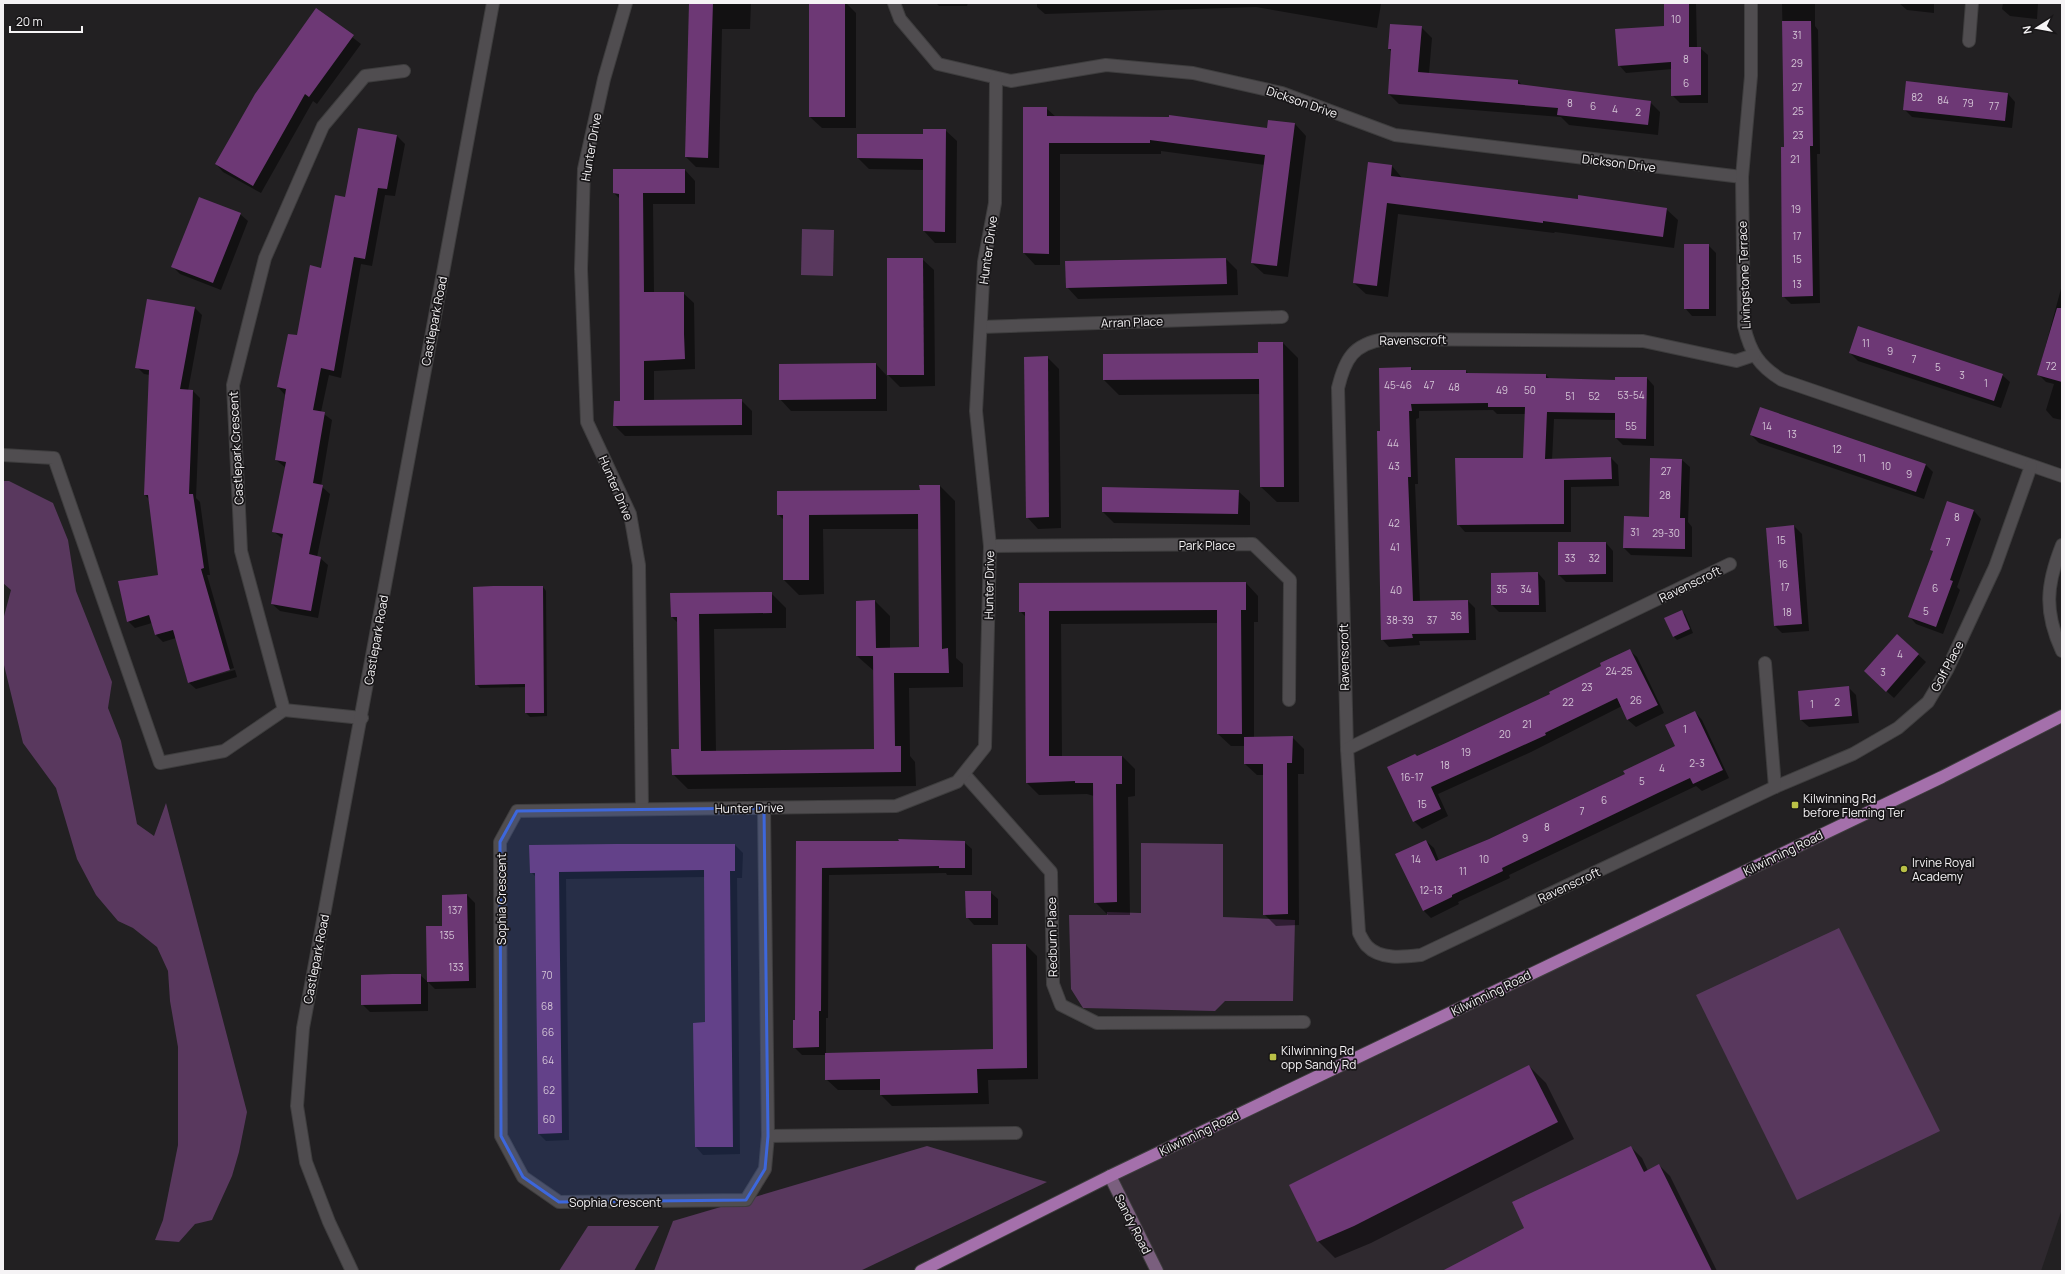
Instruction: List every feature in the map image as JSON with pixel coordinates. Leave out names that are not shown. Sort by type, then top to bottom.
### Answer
[{"type":"main road","name":"Kilwinning Road","points":[[921,1271],[1110,1176],[1942,777],[2062,716]]},
{"type":"main road","name":"Sandy Road","points":[[1110,1176],[1157,1271]]},
{"type":"street","name":"Castlepark Road","points":[[352,1271],[329,1222],[306,1162],[297,1106],[304,1028],[493,3]]},
{"type":"street","name":"Hunter Drive","points":[[626,3],[604,79],[584,169],[582,269],[587,422],[630,514],[639,565],[642,809],[896,806],[957,782],[985,747],[990,546],[976,411],[984,262],[995,203],[996,78]]},
{"type":"street","name":"Dickson Drive","points":[[894,3],[900,19],[938,64],[996,78],[1011,81],[1106,66],[1193,73],[1282,93],[1394,135],[1742,178]]},
{"type":"street","name":"Livingstone Terrace","points":[[1752,3],[1751,76],[1742,178],[1744,326],[1747,340],[1754,355],[1773,374],[1782,380],[2062,476]]},
{"type":"street","points":[[1969,40],[1972,3]]},
{"type":"street","name":"Castlepark Crescent","points":[[284,710],[241,551],[233,385],[266,258],[323,126],[365,76],[404,71]]},
{"type":"street","name":"Arran Place","points":[[981,327],[1282,317]]},
{"type":"street","name":"Ravenscroft","points":[[1754,355],[1736,361],[1643,341],[1385,339],[1372,341],[1358,348],[1343,369],[1338,388],[1346,749],[1359,933],[1367,947],[1382,954],[1400,957],[1421,955],[1775,787]]},
{"type":"street","points":[[3,455],[54,458],[160,763],[224,751],[284,710],[362,718]]},
{"type":"street","name":"Golf Place","points":[[1775,787],[1853,754],[1898,728],[1928,702],[1947,670],[1995,567],[2031,466]]},
{"type":"street","name":"Park Place","points":[[990,546],[1253,544],[1290,580],[1290,700]]},
{"type":"street","points":[[2062,545],[2053,568],[2048,595],[2048,608],[2056,638],[2062,651]]},
{"type":"street","name":"Ravenscroft","points":[[1346,749],[1730,564]]},
{"type":"street","points":[[1765,663],[1775,787]]},
{"type":"street","name":"Redburn Place","points":[[964,774],[1051,872],[1053,984],[1062,1005],[1098,1023],[1304,1022]]},
{"type":"street","name":"Sophia Crescent","points":[[642,809],[517,811],[500,842],[501,1136],[523,1177],[559,1202],[746,1200],[765,1169],[768,1136],[764,808]]},
{"type":"street","points":[[768,1136],[1016,1133]]},
{"type":"highlighted area","points":[[764,808],[768,1136],[765,1169],[746,1200],[559,1202],[523,1177],[501,1136],[500,842],[517,811]]},
{"type":"shaded area","points":[[802,229],[834,230],[833,276],[801,275]]},
{"type":"shaded area","points":[[3,481],[9,481],[53,503],[68,540],[76,591],[112,682],[108,708],[121,741],[137,824],[154,836],[166,803],[247,1112],[239,1152],[232,1176],[212,1220],[195,1224],[179,1242],[155,1240],[163,1220],[178,1145],[178,1047],[170,1001],[168,971],[157,947],[133,928],[118,921],[96,895],[77,859],[56,788],[23,743],[3,661],[3,620],[11,590],[3,583]]},
{"type":"shaded area","name":"Irvine Royal Academy","points":[[2062,716],[2062,1209],[2041,1271],[1159,1271],[1110,1176]]},
{"type":"shaded area","points":[[1141,843],[1223,844],[1223,917],[1295,920],[1293,1001],[1225,1001],[1215,1011],[1083,1008],[1071,989],[1069,915],[1107,915],[1107,912],[1141,913]]},
{"type":"shaded area","points":[[1839,928],[1940,1131],[1797,1200],[1696,995]]},
{"type":"shaded area","points":[[927,1146],[1047,1182],[860,1271],[654,1271],[673,1221]]},
{"type":"shaded area","points":[[588,1226],[659,1226],[634,1271],[559,1271]]},
{"type":"building","points":[[689,3],[713,3],[708,158],[685,157]]},
{"type":"building","points":[[809,3],[845,3],[845,117],[809,117]]},
{"type":"building","points":[[1664,3],[1689,3],[1689,47],[1701,47],[1701,95],[1671,96],[1671,62],[1618,66],[1615,29],[1664,26]]},
{"type":"building","points":[[316,8],[354,35],[309,97],[305,94],[253,186],[215,164],[255,94]]},
{"type":"building","points":[[1782,21],[1811,21],[1813,146],[1810,146],[1813,296],[1782,297],[1781,147],[1784,147]]},
{"type":"building","points":[[1390,24],[1422,26],[1418,72],[1518,80],[1518,84],[1651,101],[1648,125],[1557,115],[1558,108],[1388,94],[1391,49],[1388,49]]},
{"type":"building","points":[[1906,81],[2008,93],[2005,121],[1903,110]]},
{"type":"building","points":[[1023,107],[1047,107],[1047,116],[1169,117],[1169,115],[1267,128],[1268,120],[1295,123],[1277,266],[1251,263],[1265,155],[1150,140],[1150,143],[1049,143],[1049,254],[1023,253]]},
{"type":"building","points":[[358,128],[397,135],[387,189],[378,188],[365,259],[354,257],[334,371],[321,368],[313,410],[325,412],[313,483],[323,485],[309,554],[321,557],[311,611],[271,604],[283,534],[272,532],[286,462],[275,460],[286,389],[277,387],[288,334],[297,335],[310,265],[321,268],[335,195],[345,197]]},
{"type":"building","points":[[923,129],[946,129],[945,232],[923,231],[923,159],[857,158],[857,134],[923,134]]},
{"type":"building","points":[[1368,162],[1392,165],[1391,176],[1578,199],[1578,195],[1667,208],[1663,237],[1543,221],[1543,223],[1387,203],[1377,286],[1353,283]]},
{"type":"building","points":[[613,169],[685,169],[685,193],[643,193],[644,292],[684,292],[685,359],[644,361],[644,400],[742,399],[742,425],[613,426],[614,401],[620,401],[619,194],[613,193]]},
{"type":"building","points":[[199,197],[241,213],[213,283],[171,267]]},
{"type":"building","points":[[1684,244],[1709,244],[1709,309],[1684,309]]},
{"type":"building","points":[[887,258],[923,258],[924,375],[887,375]]},
{"type":"building","points":[[1226,258],[1227,284],[1066,288],[1065,261]]},
{"type":"building","points":[[147,299],[195,307],[180,389],[193,390],[189,494],[193,494],[204,568],[201,569],[230,670],[188,683],[173,630],[155,635],[149,615],[127,622],[118,581],[158,575],[148,495],[144,495],[149,370],[135,368]]},
{"type":"building","points":[[2057,308],[2062,308],[2062,382],[2037,375]]},
{"type":"building","points":[[1858,326],[2003,374],[1994,401],[1849,353]]},
{"type":"building","points":[[1258,342],[1283,342],[1284,487],[1260,487],[1259,379],[1103,380],[1103,354],[1258,353]]},
{"type":"building","points":[[1048,356],[1049,517],[1026,518],[1024,357]]},
{"type":"building","points":[[876,363],[876,399],[779,400],[779,364]]},
{"type":"building","points":[[1411,367],[1411,370],[1466,370],[1466,373],[1546,374],[1546,378],[1615,380],[1615,377],[1647,377],[1646,439],[1615,438],[1615,413],[1547,412],[1545,459],[1611,457],[1612,479],[1564,480],[1564,524],[1457,525],[1455,458],[1523,458],[1525,407],[1488,407],[1488,403],[1411,404],[1412,411],[1409,411],[1411,477],[1408,477],[1413,601],[1468,600],[1469,633],[1412,634],[1413,638],[1381,640],[1377,431],[1380,431],[1379,368]]},
{"type":"building","points":[[1760,407],[1926,464],[1916,492],[1750,435]]},
{"type":"building","points":[[1650,458],[1682,459],[1680,518],[1685,518],[1685,549],[1623,548],[1624,516],[1649,517]]},
{"type":"building","points":[[919,485],[940,485],[942,649],[948,648],[949,673],[894,673],[895,746],[901,746],[901,772],[672,775],[671,749],[679,749],[677,617],[671,617],[670,593],[772,592],[772,613],[699,614],[701,751],[874,749],[873,656],[856,656],[856,601],[875,600],[876,648],[919,647],[918,514],[809,515],[809,580],[783,580],[783,515],[777,515],[777,491],[920,490]]},
{"type":"building","points":[[1102,487],[1239,490],[1238,514],[1102,512]]},
{"type":"building","points":[[1947,501],[1974,510],[1950,580],[1953,581],[1936,627],[1908,617],[1933,551],[1930,550]]},
{"type":"building","points":[[1794,525],[1802,624],[1774,626],[1766,528]]},
{"type":"building","points":[[1558,542],[1606,542],[1606,574],[1558,575]]},
{"type":"building","points":[[1538,572],[1539,605],[1491,605],[1491,573]]},
{"type":"building","points":[[1246,582],[1246,610],[1241,610],[1242,734],[1217,734],[1217,610],[1049,611],[1049,756],[1122,756],[1122,784],[1116,784],[1117,902],[1094,903],[1093,783],[1075,783],[1075,781],[1026,783],[1025,612],[1019,612],[1019,583]]},
{"type":"building","points":[[543,586],[544,713],[525,713],[525,684],[475,685],[473,587]]},
{"type":"building","points":[[1682,610],[1690,629],[1673,637],[1664,618]]},
{"type":"building","points":[[1897,634],[1919,654],[1886,692],[1864,671]]},
{"type":"building","points":[[1630,649],[1658,705],[1627,720],[1617,698],[1545,733],[1546,735],[1431,787],[1441,809],[1413,822],[1387,767],[1415,754],[1417,756],[1550,694],[1549,692],[1601,666],[1600,663]]},
{"type":"building","points":[[1849,686],[1852,716],[1800,720],[1798,691]]},
{"type":"building","points":[[1695,711],[1723,770],[1693,784],[1690,778],[1660,792],[1502,868],[1503,871],[1452,895],[1452,897],[1423,911],[1395,854],[1426,840],[1436,861],[1489,839],[1625,774],[1623,771],[1675,746],[1665,725]]},
{"type":"building","points":[[1293,736],[1292,763],[1287,763],[1288,914],[1263,915],[1263,764],[1244,764],[1244,737]]},
{"type":"building","points":[[898,839],[965,841],[965,868],[939,868],[939,866],[822,868],[821,1011],[819,1011],[819,1047],[793,1048],[793,1020],[795,1020],[796,841],[899,841]]},
{"type":"building","points":[[735,844],[735,871],[730,871],[733,1147],[695,1147],[693,1023],[705,1022],[704,870],[559,872],[562,1133],[538,1134],[535,873],[530,873],[529,845]]},
{"type":"building","points":[[965,891],[991,891],[991,918],[966,918]]},
{"type":"building","points":[[467,894],[469,981],[427,982],[426,926],[442,926],[442,895]]},
{"type":"building","points":[[992,944],[1026,944],[1027,1068],[977,1069],[978,1093],[880,1095],[880,1079],[825,1080],[825,1053],[993,1049]]},
{"type":"building","points":[[421,974],[421,1004],[361,1005],[361,975]]},
{"type":"building","points":[[1529,1065],[1558,1122],[1354,1226],[1317,1242],[1289,1185]]},
{"type":"building","points":[[1631,1146],[1644,1172],[1659,1164],[1712,1271],[1442,1271],[1524,1228],[1512,1202]]},
{"type":"place","name":"Kilwinning Rd before Fleming Ter","points":[[1795,805]]},
{"type":"place","name":"Irvine Royal Academy","points":[[1904,869]]},
{"type":"place","name":"Kilwinning Rd opp Sandy Rd","points":[[1273,1057]]}]
